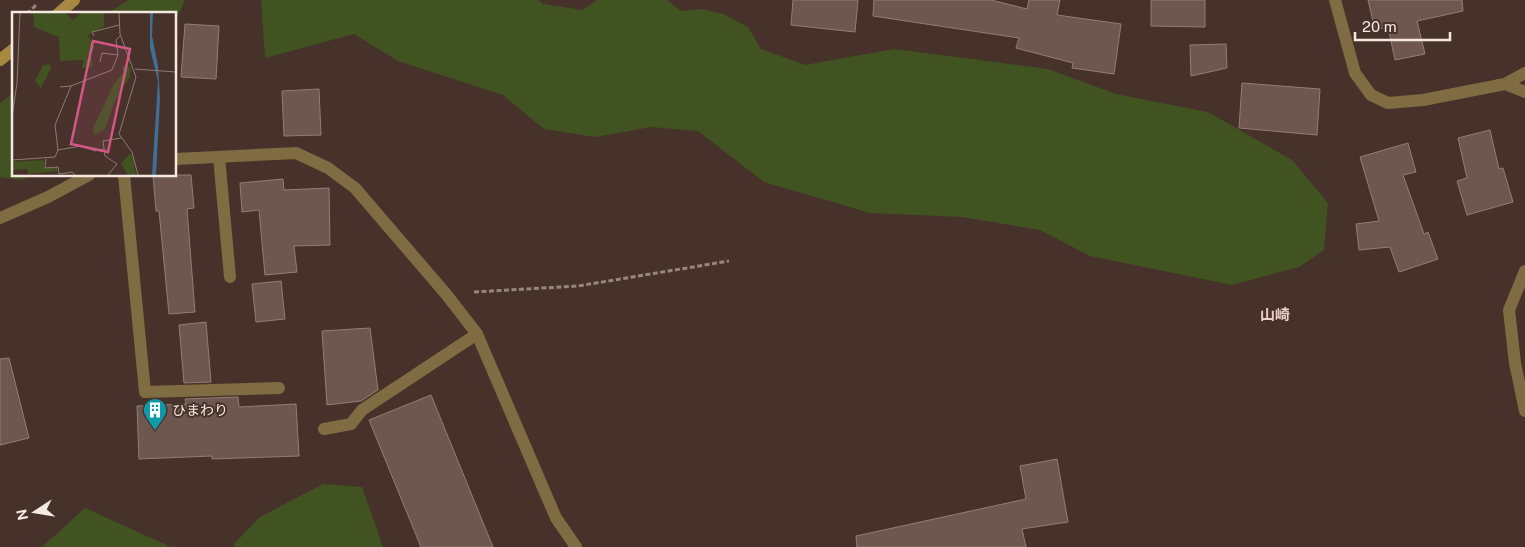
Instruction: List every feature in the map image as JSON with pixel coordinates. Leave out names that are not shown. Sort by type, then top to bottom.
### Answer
[{"type":"street","points":[[60,12],[74,0]]},
{"type":"street","points":[[1335,0],[1355,73],[1371,95],[1388,103],[1423,100],[1505,84],[1525,73]]},
{"type":"street","points":[[0,60],[12,51]]},
{"type":"street","points":[[1505,84],[1525,92]]},
{"type":"street","points":[[176,159],[296,154],[328,168],[356,188],[446,294],[477,334],[556,518],[576,547]]},
{"type":"street","points":[[220,157],[230,277]]},
{"type":"street","points":[[0,218],[48,197],[87,176]]},
{"type":"street","points":[[124,176],[146,392],[279,388]]},
{"type":"street","points":[[1525,271],[1509,310],[1515,363],[1525,410]]},
{"type":"street","points":[[324,429],[351,424],[362,410],[477,334]]},
{"type":"path","points":[[29,12],[42,0]]},
{"type":"path","points":[[446,294],[578,286],[729,261]]},
{"type":"green space","points":[[128,0],[185,0],[176,20],[176,12],[110,12]]},
{"type":"green space","points":[[261,0],[539,0],[543,4],[583,10],[597,0],[667,0],[681,11],[702,9],[723,14],[748,27],[761,49],[805,65],[894,49],[1048,69],[1116,94],[1208,112],[1292,160],[1328,203],[1324,250],[1299,267],[1232,285],[1090,256],[1040,230],[962,217],[870,213],[764,182],[698,131],[651,127],[595,137],[544,129],[503,95],[398,61],[354,34],[265,58]]},
{"type":"green space","points":[[12,94],[12,176],[32,176],[21,180],[0,177],[0,103]]},
{"type":"green space","points":[[323,484],[362,487],[383,547],[235,547],[234,544],[260,517]]},
{"type":"green space","points":[[85,508],[171,547],[42,547]]},
{"type":"building","points":[[793,0],[858,0],[855,32],[791,25]]},
{"type":"building","points":[[874,0],[991,0],[1027,9],[1029,0],[1060,0],[1057,15],[1121,24],[1114,74],[1072,68],[1073,63],[1016,48],[1019,38],[873,16]]},
{"type":"building","points":[[1151,0],[1205,0],[1205,27],[1151,26]]},
{"type":"building","points":[[1368,0],[1462,0],[1463,11],[1417,21],[1425,54],[1395,60],[1388,27],[1375,30]]},
{"type":"building","points":[[185,24],[219,26],[216,79],[181,77]]},
{"type":"building","points":[[1226,44],[1227,68],[1191,76],[1190,45]]},
{"type":"building","points":[[1242,83],[1320,89],[1317,135],[1239,128]]},
{"type":"building","points":[[319,89],[321,135],[284,136],[282,91]]},
{"type":"building","points":[[1490,130],[1499,169],[1503,168],[1513,202],[1467,215],[1457,181],[1467,178],[1458,138]]},
{"type":"building","points":[[1408,143],[1416,172],[1403,175],[1424,234],[1428,232],[1438,259],[1399,272],[1390,247],[1359,250],[1356,224],[1379,221],[1360,157]]},
{"type":"building","points":[[191,175],[194,208],[187,209],[195,312],[169,314],[159,211],[156,211],[153,176]]},
{"type":"building","points":[[283,179],[284,190],[329,188],[330,245],[294,246],[297,272],[265,275],[259,210],[242,212],[240,183]]},
{"type":"building","points":[[281,281],[285,319],[256,322],[252,284]]},
{"type":"building","points":[[206,322],[211,382],[184,383],[179,325]]},
{"type":"building","points":[[370,328],[378,390],[361,401],[327,405],[322,331]]},
{"type":"building","points":[[9,358],[29,438],[0,445],[0,359]]},
{"type":"building","points":[[431,395],[493,547],[421,547],[369,420]]},
{"type":"building","points":[[238,397],[239,407],[296,404],[299,456],[212,459],[212,456],[139,459],[137,406],[186,404],[185,399]]},
{"type":"building","points":[[1057,459],[1068,522],[1022,529],[1026,547],[857,547],[856,536],[1026,499],[1020,466]]},
{"type":"place","name":"ひまわり","points":[[155,431]]},
{"type":"district","name":"山崎","points":[[1275,315]]}]
